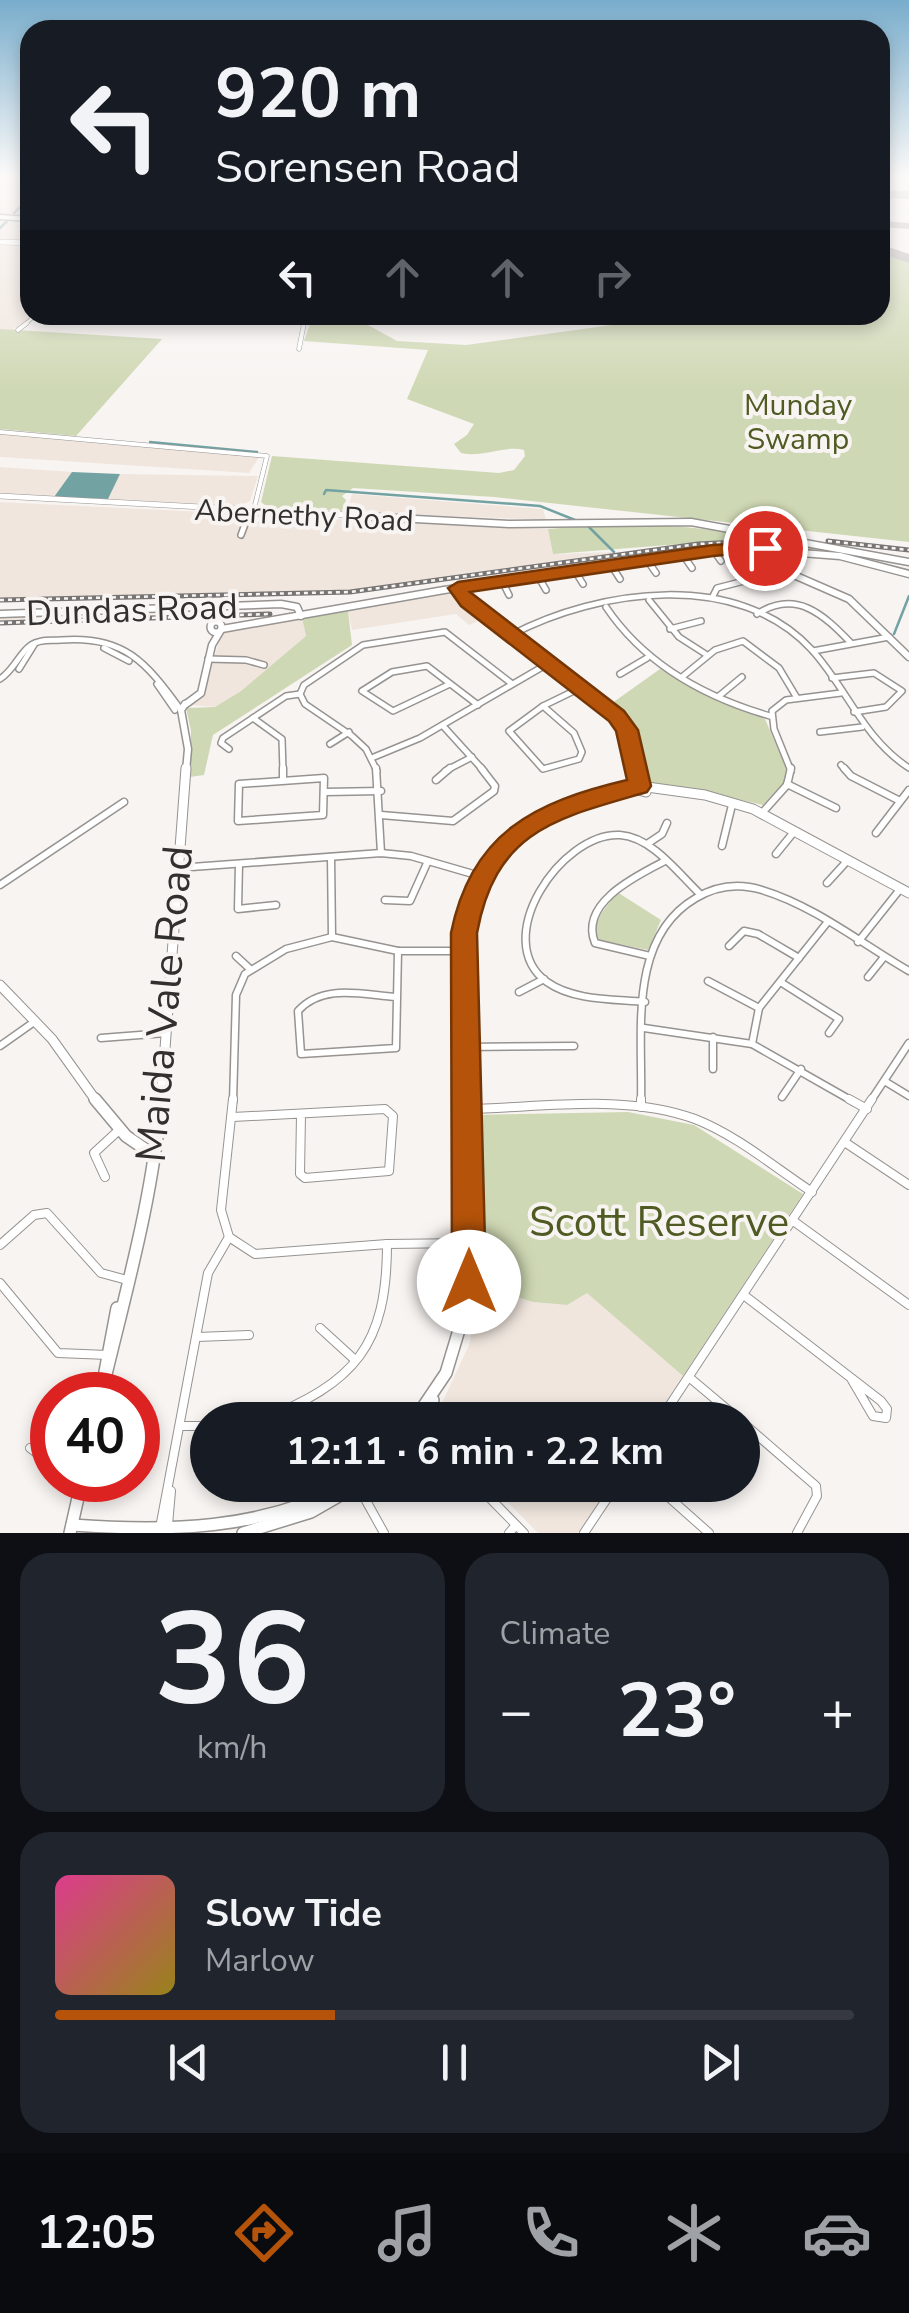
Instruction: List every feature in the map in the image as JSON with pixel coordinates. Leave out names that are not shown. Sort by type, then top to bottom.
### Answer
[{"type":"main road","name":"Abernethy Road","points":[[0,498],[493,526],[663,520],[730,527],[908,562]]},
{"type":"main road","name":"Abernethy Road","points":[[0,498],[510,524],[608,522]]},
{"type":"main road","name":"Dundas Road","points":[[0,614],[264,606],[299,614],[338,611],[460,588],[744,547],[840,556],[909,574]]},
{"type":"main road","points":[[744,547],[751,556],[846,597],[909,657]]},
{"type":"main road","points":[[460,588],[465,598],[617,716],[627,730],[640,788]]},
{"type":"main road","name":"Dundas Road","points":[[220,628],[349,609]]},
{"type":"main road","points":[[212,644],[210,630],[220,628]]},
{"type":"main road","points":[[179,705],[198,698],[220,628]]},
{"type":"main road","name":"Maida Vale Road","points":[[105,1372],[155,1152],[187,756],[188,737],[179,705]]},
{"type":"main road","points":[[430,1402],[465,1320],[470,1243],[466,918],[480,876],[506,842],[542,816],[584,799],[640,788],[658,790],[732,802],[762,814],[905,891]]},
{"type":"main road","points":[[0,984],[36,1020],[90,1094],[121,1128],[139,1145],[155,1152]]},
{"type":"main road","points":[[77,1502],[71,1529],[163,1531],[240,1531],[310,1512],[328,1502]]},
{"type":"main road","points":[[240,1531],[316,1502]]},
{"type":"street","points":[[18,330],[24,325]]},
{"type":"street","points":[[300,348],[304,325]]},
{"type":"street","points":[[0,432],[265,456],[268,460],[258,497],[248,511]]},
{"type":"street","points":[[248,523],[248,511],[260,489]]},
{"type":"street","points":[[258,497],[260,507],[269,510]]},
{"type":"street","points":[[230,512],[245,518],[240,536],[248,523],[258,517],[280,515]]},
{"type":"street","points":[[713,550],[722,561]]},
{"type":"street","points":[[683,555],[692,568]]},
{"type":"street","points":[[648,560],[656,573]]},
{"type":"street","points":[[611,565],[620,579]]},
{"type":"street","points":[[575,570],[583,584]]},
{"type":"street","points":[[538,576],[546,590]]},
{"type":"street","points":[[712,596],[718,588],[748,580]]},
{"type":"street","points":[[502,582],[510,595]]},
{"type":"street","points":[[511,634],[557,614],[688,594],[712,596],[791,632],[813,651],[862,727],[881,749],[909,768]]},
{"type":"street","points":[[756,614],[769,604],[787,599],[827,618],[852,643]]},
{"type":"street","points":[[649,600],[670,628],[707,655]]},
{"type":"street","points":[[606,606],[630,642],[647,658],[719,696],[770,716],[791,765],[787,784],[762,814]]},
{"type":"street","points":[[670,628],[701,621]]},
{"type":"street","points":[[300,694],[308,681],[363,646],[444,632],[511,683]]},
{"type":"street","points":[[813,651],[887,636]]},
{"type":"street","points":[[682,677],[707,655],[743,641],[779,668],[798,698]]},
{"type":"street","points":[[0,681],[20,668],[37,644],[81,642],[114,651],[155,681],[179,705]]},
{"type":"street","points":[[114,651],[124,649],[179,705]]},
{"type":"street","points":[[620,674],[647,658]]},
{"type":"street","points":[[208,659],[246,660],[264,665]]},
{"type":"street","points":[[374,757],[444,727],[511,683],[549,664]]},
{"type":"street","points":[[450,684],[393,710],[362,692],[392,672],[424,666],[450,684],[478,705]]},
{"type":"street","points":[[832,678],[874,673],[902,690],[886,708],[853,712]]},
{"type":"street","points":[[719,696],[742,677]]},
{"type":"street","points":[[543,706],[574,733],[582,752],[579,759],[542,769],[509,731],[543,706],[580,688]]},
{"type":"street","points":[[230,749],[222,739],[286,696],[300,694]]},
{"type":"street","points":[[300,694],[305,704],[348,732],[374,757],[381,791],[381,853]]},
{"type":"street","points":[[770,716],[778,704],[841,694]]},
{"type":"street","points":[[253,718],[283,740],[284,780]]},
{"type":"street","points":[[381,815],[458,819],[495,789],[444,727]]},
{"type":"street","points":[[820,732],[862,727]]},
{"type":"street","points":[[330,744],[348,732]]},
{"type":"street","points":[[436,780],[441,772],[472,758]]},
{"type":"street","points":[[841,765],[851,776],[900,801]]},
{"type":"street","points":[[324,778],[325,792],[324,815],[238,821],[239,784],[324,778]]},
{"type":"street","points":[[787,784],[836,808]]},
{"type":"street","points":[[876,833],[909,790]]},
{"type":"street","points":[[325,792],[381,791]]},
{"type":"street","points":[[0,885],[124,802]]},
{"type":"street","points":[[722,846],[732,802]]},
{"type":"street","points":[[647,844],[662,834],[667,824]]},
{"type":"street","points":[[776,854],[795,831]]},
{"type":"street","points":[[645,1002],[566,991],[544,980],[531,963],[526,939],[531,908],[546,878],[568,858],[610,837],[630,835],[647,844],[700,894]]},
{"type":"street","points":[[178,868],[381,853],[480,876]]},
{"type":"street","points":[[330,857],[332,938]]},
{"type":"street","points":[[650,956],[595,943],[591,931],[599,910],[618,888],[665,860]]},
{"type":"street","points":[[828,883],[848,860]]},
{"type":"street","points":[[385,900],[410,901],[428,861]]},
{"type":"street","points":[[239,864],[238,908],[276,905]]},
{"type":"street","points":[[640,1107],[650,956],[661,934],[700,894],[724,886],[754,888],[909,972]]},
{"type":"street","points":[[858,942],[905,891]]},
{"type":"street","points":[[752,1044],[759,1008],[826,924]]},
{"type":"street","points":[[729,946],[744,931],[758,934],[799,958]]},
{"type":"street","points":[[464,951],[398,951],[332,938],[296,945],[250,969],[239,981],[236,995],[233,1117],[220,1210],[229,1238],[255,1254],[387,1244],[470,1243]]},
{"type":"street","points":[[396,997],[324,992],[310,998],[298,1011],[300,1054],[396,1048],[398,951]]},
{"type":"street","points":[[236,956],[250,969]]},
{"type":"street","points":[[868,977],[884,957]]},
{"type":"street","points":[[519,992],[544,980]]},
{"type":"street","points":[[708,981],[759,1008]]},
{"type":"street","points":[[782,983],[840,1018],[829,1033]]},
{"type":"street","points":[[0,1046],[36,1020]]},
{"type":"street","points":[[644,1028],[752,1044],[866,1109]]},
{"type":"street","points":[[101,1038],[166,1032]]},
{"type":"street","points":[[713,1038],[713,1069]]},
{"type":"street","points":[[673,1402],[909,1043]]},
{"type":"street","points":[[466,1046],[574,1046]]},
{"type":"street","points":[[782,1098],[801,1069]]},
{"type":"street","points":[[885,1082],[909,1096]]},
{"type":"street","points":[[467,1109],[640,1107],[672,1112],[719,1131],[812,1192]]},
{"type":"street","points":[[233,1117],[385,1109],[394,1112],[391,1173],[300,1179],[301,1114]]},
{"type":"street","points":[[105,1177],[94,1153],[121,1128]]},
{"type":"street","points":[[846,1143],[909,1185]]},
{"type":"street","points":[[0,1244],[34,1215],[47,1212],[105,1276],[127,1277]]},
{"type":"street","points":[[792,1220],[909,1306]]},
{"type":"street","points":[[163,1531],[212,1260],[229,1238]]},
{"type":"street","points":[[302,1402],[354,1360],[370,1340],[383,1314],[387,1244]]},
{"type":"street","points":[[0,1283],[58,1353],[108,1358]]},
{"type":"street","points":[[745,1296],[885,1405],[886,1418],[874,1416],[852,1380]]},
{"type":"street","points":[[320,1328],[354,1360]]},
{"type":"street","points":[[197,1337],[250,1335]]},
{"type":"street","points":[[690,1378],[718,1402]]},
{"type":"street","points":[[182,1426],[190,1426]]},
{"type":"street","points":[[760,1437],[816,1486],[817,1496],[797,1533]]},
{"type":"street","points":[[367,1502],[384,1533]]},
{"type":"street","points":[[492,1502],[517,1530]]},
{"type":"street","points":[[584,1533],[605,1502]]},
{"type":"street","points":[[673,1502],[709,1533]]},
{"type":"shaded area","points":[[0,248],[20,248],[20,325],[27,325],[20,331],[0,329]]},
{"type":"shaded area","points":[[0,434],[259,457],[249,473],[0,457]]},
{"type":"shaded area","points":[[0,467],[72,472],[54,497],[0,494]]},
{"type":"shaded area","points":[[120,474],[258,476],[250,501],[240,506],[108,499]]},
{"type":"shaded area","points":[[352,494],[543,509],[546,520],[346,512]]},
{"type":"shaded area","points":[[0,502],[548,529],[553,554],[614,552],[617,557],[346,594],[0,602]]},
{"type":"shaded area","points":[[455,591],[486,618],[469,625],[456,614],[352,630],[348,611]]},
{"type":"shaded area","points":[[269,610],[269,615],[237,618],[0,624],[0,617],[237,614]]},
{"type":"shaded area","points":[[302,618],[306,636],[241,691],[215,707],[190,705],[203,695],[222,631]]},
{"type":"shaded area","points":[[476,1277],[485,1277],[510,1295],[533,1302],[567,1305],[587,1292],[683,1376],[666,1402],[442,1402],[469,1345],[476,1307]]},
{"type":"shaded area","points":[[508,1502],[599,1502],[578,1533],[538,1533]]},
{"type":"green space","name":"Munday Swamp","points":[[890,256],[909,263],[909,542],[494,497],[353,488],[342,496],[346,500],[342,511],[269,508],[261,502],[272,456],[499,473],[514,470],[525,456],[524,450],[461,453],[454,444],[474,424],[407,399],[428,350],[304,341],[310,325],[368,325],[397,341],[466,345],[612,325],[890,325]]},
{"type":"green space","points":[[0,329],[162,339],[76,436],[0,429]]},
{"type":"green space","points":[[612,524],[674,526],[764,538],[553,554],[548,529]]},
{"type":"green space","points":[[773,539],[824,549],[855,556],[775,545]]},
{"type":"green space","points":[[348,611],[352,645],[213,735],[204,775],[190,777],[191,731],[186,708],[215,707],[241,691],[306,636],[302,618]]},
{"type":"green space","points":[[660,669],[765,719],[787,779],[763,805],[648,783],[632,745],[631,731],[608,706]]},
{"type":"green space","points":[[617,892],[661,920],[648,950],[598,940],[593,933]]},
{"type":"green space","name":"Scott Reserve","points":[[628,1112],[694,1125],[803,1194],[683,1376],[587,1293],[567,1305],[533,1302],[476,1277],[472,1115]]},
{"type":"water","points":[[72,472],[120,474],[108,499],[54,497]]},
{"type":"waterway","points":[[150,442],[257,452]]},
{"type":"waterway","points":[[324,494],[326,490],[540,506],[575,520]]},
{"type":"waterway","points":[[587,525],[614,552]]},
{"type":"waterway","points":[[894,634],[909,596]]},
{"type":"runway","points":[[890,252],[909,259]]},
{"type":"railway","points":[[0,600],[350,592],[698,544],[772,540]]},
{"type":"railway","points":[[828,541],[909,550]]},
{"type":"railway","points":[[0,623],[270,614]]},
{"type":"route","points":[[469,1282],[464,933],[471,896],[490,862],[506,842],[527,826],[584,799],[638,787],[639,773],[627,730],[617,716],[468,602],[458,588],[713,550],[765,548]]}]
